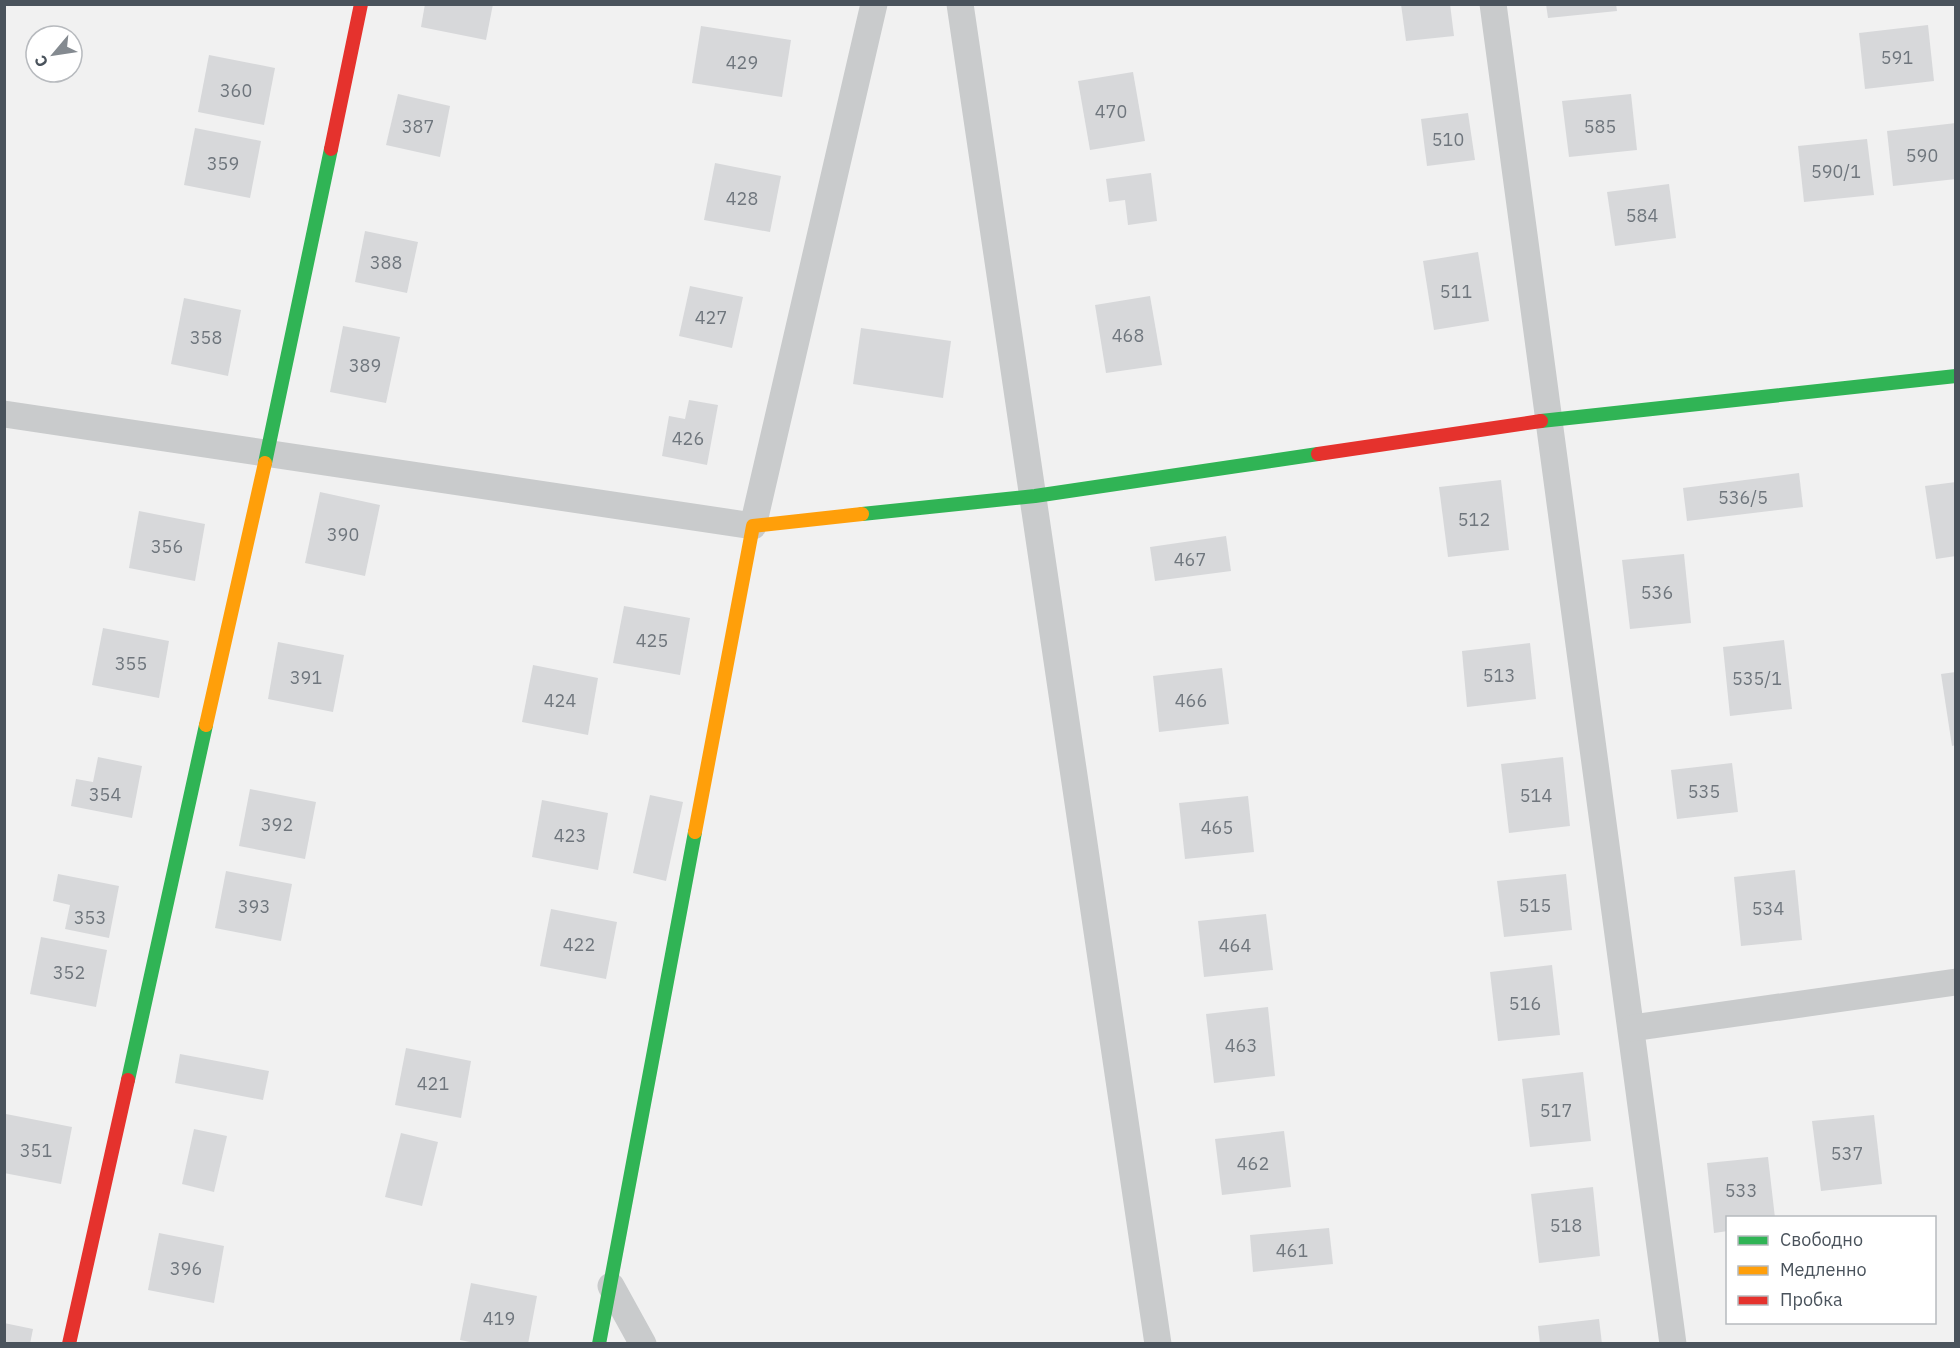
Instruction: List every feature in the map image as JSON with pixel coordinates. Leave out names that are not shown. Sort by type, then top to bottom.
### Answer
[{"type":"street","points":[[69,1344],[267,453],[361,4]]},
{"type":"street","points":[[599,1344],[753,526],[874,4]]},
{"type":"street","points":[[960,4],[1035,496],[1158,1344]]},
{"type":"street","points":[[1493,4],[1673,1344]]},
{"type":"street","points":[[4,414],[753,526],[1035,496],[1548,420],[1956,376]]},
{"type":"street","points":[[1632,1028],[1956,982]]},
{"type":"street","points":[[611,1286],[643,1344]]},
{"type":"building","points":[[425,4],[493,4],[486,40],[421,27]]},
{"type":"building","points":[[1401,4],[1450,4],[1454,36],[1406,41]]},
{"type":"building","points":[[1546,4],[1616,4],[1617,11],[1548,18]]},
{"type":"building","points":[[1928,25],[1934,81],[1865,89],[1859,33]]},
{"type":"building","points":[[701,26],[791,40],[782,97],[692,83]]},
{"type":"building","points":[[209,55],[275,68],[264,125],[198,112]]},
{"type":"building","points":[[1133,72],[1145,141],[1090,150],[1078,81]]},
{"type":"building","points":[[398,94],[450,106],[440,157],[386,145]]},
{"type":"building","points":[[1631,94],[1637,150],[1569,157],[1562,101]]},
{"type":"building","points":[[1468,113],[1475,160],[1427,166],[1421,119]]},
{"type":"building","points":[[1956,123],[1956,179],[1893,186],[1887,131]]},
{"type":"building","points":[[195,128],[261,141],[250,198],[184,185]]},
{"type":"building","points":[[1867,139],[1874,195],[1804,202],[1798,146]]},
{"type":"building","points":[[715,163],[781,176],[770,232],[704,220]]},
{"type":"building","points":[[1151,173],[1157,221],[1128,225],[1125,200],[1109,202],[1106,179]]},
{"type":"building","points":[[1669,184],[1676,238],[1615,246],[1607,192]]},
{"type":"building","points":[[365,231],[418,242],[407,293],[355,282]]},
{"type":"building","points":[[1478,252],[1489,321],[1434,330],[1423,261]]},
{"type":"building","points":[[690,286],[743,297],[732,348],[679,336]]},
{"type":"building","points":[[1150,296],[1162,365],[1106,373],[1095,305]]},
{"type":"building","points":[[184,298],[241,310],[228,376],[171,364]]},
{"type":"building","points":[[343,326],[400,337],[386,403],[330,392]]},
{"type":"building","points":[[861,328],[951,341],[943,398],[853,384]]},
{"type":"building","points":[[689,400],[718,405],[707,465],[662,456],[669,416],[685,419]]},
{"type":"building","points":[[1799,473],[1803,507],[1687,521],[1683,488]]},
{"type":"building","points":[[1501,480],[1509,550],[1448,557],[1439,487]]},
{"type":"building","points":[[1956,482],[1956,556],[1936,559],[1925,486]]},
{"type":"building","points":[[320,492],[380,505],[365,576],[305,563]]},
{"type":"building","points":[[139,511],[205,524],[195,581],[129,568]]},
{"type":"building","points":[[1226,536],[1231,571],[1155,581],[1150,547]]},
{"type":"building","points":[[1684,554],[1691,623],[1630,629],[1622,560]]},
{"type":"building","points":[[624,606],[690,618],[680,675],[613,663]]},
{"type":"building","points":[[103,628],[169,641],[159,698],[92,685]]},
{"type":"building","points":[[1784,640],[1792,709],[1730,716],[1723,647]]},
{"type":"building","points":[[278,642],[344,655],[333,712],[268,699]]},
{"type":"building","points":[[1530,643],[1536,699],[1467,707],[1462,651]]},
{"type":"building","points":[[533,665],[598,678],[588,735],[522,722]]},
{"type":"building","points":[[1222,668],[1229,724],[1159,732],[1153,676]]},
{"type":"building","points":[[1956,672],[1956,745],[1952,746],[1941,674]]},
{"type":"building","points":[[98,757],[142,766],[132,818],[71,806],[76,779],[93,782]]},
{"type":"building","points":[[1563,757],[1570,826],[1509,833],[1501,764]]},
{"type":"building","points":[[1732,763],[1738,812],[1677,819],[1671,770]]},
{"type":"building","points":[[250,789],[316,802],[305,859],[239,846]]},
{"type":"building","points":[[650,795],[683,802],[666,881],[633,873]]},
{"type":"building","points":[[1248,796],[1254,852],[1185,859],[1179,803]]},
{"type":"building","points":[[542,800],[608,813],[598,870],[532,857]]},
{"type":"building","points":[[1795,870],[1802,940],[1741,946],[1734,877]]},
{"type":"building","points":[[226,871],[292,884],[281,941],[215,928]]},
{"type":"building","points":[[58,874],[119,886],[109,938],[65,929],[70,905],[53,901]]},
{"type":"building","points":[[1566,874],[1572,930],[1504,937],[1497,881]]},
{"type":"building","points":[[551,909],[617,922],[606,979],[540,966]]},
{"type":"building","points":[[1266,914],[1273,970],[1204,977],[1198,921]]},
{"type":"building","points":[[41,937],[107,950],[96,1007],[30,994]]},
{"type":"building","points":[[1552,965],[1560,1035],[1498,1041],[1490,972]]},
{"type":"building","points":[[1268,1007],[1275,1076],[1214,1083],[1206,1014]]},
{"type":"building","points":[[406,1048],[471,1061],[461,1118],[395,1105]]},
{"type":"building","points":[[180,1054],[269,1071],[263,1100],[175,1083]]},
{"type":"building","points":[[1583,1072],[1591,1141],[1530,1147],[1522,1079]]},
{"type":"building","points":[[6,1114],[72,1127],[61,1184],[4,1173]]},
{"type":"building","points":[[1874,1115],[1882,1184],[1821,1191],[1812,1121]]},
{"type":"building","points":[[194,1129],[227,1136],[214,1192],[182,1184]]},
{"type":"building","points":[[1284,1131],[1291,1187],[1222,1195],[1215,1139]]},
{"type":"building","points":[[401,1133],[438,1142],[422,1206],[385,1197]]},
{"type":"building","points":[[1768,1157],[1775,1216],[1726,1216],[1726,1231],[1714,1233],[1707,1163]]},
{"type":"building","points":[[1593,1187],[1600,1256],[1539,1263],[1531,1194]]},
{"type":"building","points":[[1329,1228],[1333,1264],[1253,1272],[1250,1235]]},
{"type":"building","points":[[159,1233],[224,1246],[214,1303],[148,1290]]},
{"type":"building","points":[[471,1283],[537,1296],[528,1344],[480,1344],[460,1340]]},
{"type":"building","points":[[1599,1319],[1602,1344],[1540,1344],[1538,1326]]},
{"type":"building","points":[[4,1323],[33,1329],[30,1344],[4,1344]]},
{"type":"traffic: fast","points":[[265,463],[331,149]]},
{"type":"traffic: fast","points":[[1541,421],[1956,376]]},
{"type":"traffic: fast","points":[[862,514],[1035,496],[1318,454]]},
{"type":"traffic: fast","points":[[128,1080],[206,725]]},
{"type":"traffic: fast","points":[[599,1344],[695,832]]},
{"type":"traffic: slow","points":[[206,725],[265,463]]},
{"type":"traffic: slow","points":[[695,832],[753,526],[862,514]]},
{"type":"traffic: jam","points":[[331,149],[361,4]]},
{"type":"traffic: jam","points":[[1318,454],[1541,421]]},
{"type":"traffic: jam","points":[[69,1344],[128,1080]]}]
